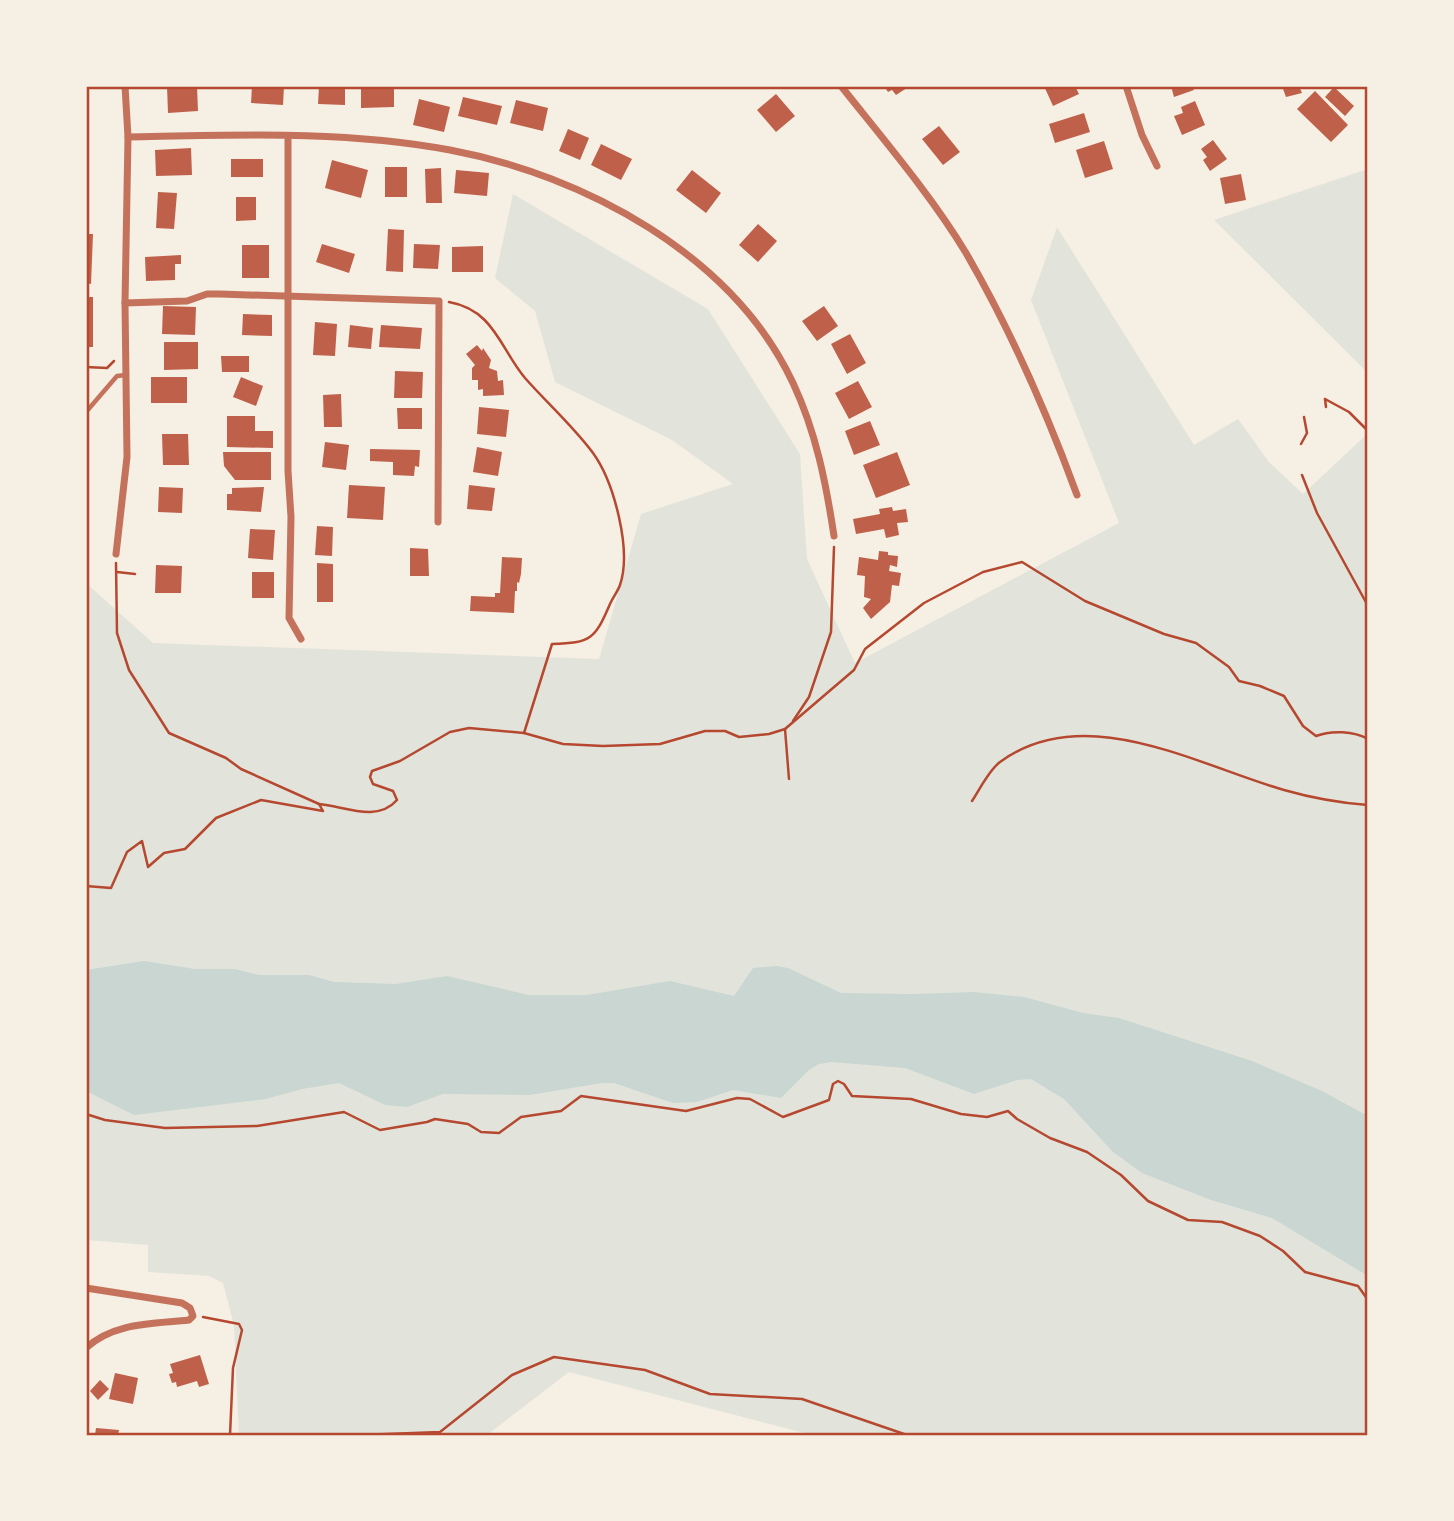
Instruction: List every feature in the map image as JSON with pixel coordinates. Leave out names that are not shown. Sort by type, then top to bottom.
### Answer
[{"type":"street","points":[[116,554],[127,457],[125,303],[128,137],[125,86]]},
{"type":"street","points":[[841,86],[940,215],[965,253],[1015,347],[1077,495]]},
{"type":"street","points":[[1126,86],[1142,135],[1157,166]]},
{"type":"street","points":[[128,137],[352,138],[452,150],[545,177],[604,203],[668,240],[698,263],[734,296],[756,322],[793,382],[817,444],[827,485],[834,536]]},
{"type":"street","points":[[288,137],[288,471],[291,517],[289,618],[301,639]]},
{"type":"street","points":[[125,303],[187,301],[208,294],[439,301],[438,522]]},
{"type":"street","points":[[86,1287],[182,1303],[190,1308],[193,1315],[189,1320],[128,1326],[110,1332],[86,1348]]},
{"type":"lane","points":[[86,412],[117,376],[126,375]]},
{"type":"path","points":[[439,301],[457,303],[482,316],[499,335],[523,375],[593,453],[608,479],[624,544],[621,583],[604,619],[593,637],[576,643],[552,644],[524,733]]},
{"type":"path","points":[[86,367],[107,368],[120,353],[125,353]]},
{"type":"path","points":[[1326,407],[1325,399],[1349,412],[1368,431]]},
{"type":"path","points":[[1301,444],[1307,433],[1304,417]]},
{"type":"path","points":[[1302,475],[1317,513],[1368,606]]},
{"type":"path","points":[[791,724],[809,697],[831,632],[834,536]]},
{"type":"path","points":[[116,554],[117,633],[129,670],[169,733],[319,804],[337,805],[359,811],[376,812],[393,805],[397,800],[393,791],[373,784],[370,777],[372,771],[400,761],[450,732],[469,728],[524,733],[563,744],[603,746],[660,744],[705,731],[725,731],[739,737],[769,734],[785,729],[854,670],[865,649],[924,603],[983,572],[1022,562],[1085,601],[1164,634],[1196,643],[1229,667],[1239,681],[1284,696],[1303,726],[1316,736],[1326,732],[1355,734],[1368,739]]},
{"type":"path","points":[[116,571],[135,574]]},
{"type":"path","points":[[785,729],[789,779]]},
{"type":"path","points":[[972,801],[998,763],[1038,742],[1072,734],[1154,745],[1284,790],[1323,800],[1368,805]]},
{"type":"path","points":[[86,886],[111,888],[127,852],[142,841],[148,867],[164,853],[185,849],[216,818],[261,800],[323,811],[319,804]]},
{"type":"path","points":[[86,1114],[105,1121],[165,1128],[257,1126],[344,1111],[380,1130],[435,1119],[468,1124],[481,1132],[499,1133],[521,1117],[561,1111],[581,1096],[686,1111],[737,1098],[750,1099],[783,1117],[829,1100],[833,1084],[838,1081],[844,1084],[852,1096],[911,1099],[961,1114],[987,1117],[1008,1111],[1050,1138],[1087,1152],[1121,1175],[1148,1201],[1188,1220],[1222,1222],[1260,1236],[1283,1251],[1305,1272],[1358,1286],[1368,1300]]},
{"type":"path","points":[[193,1315],[239,1324],[242,1330],[233,1368],[230,1435]]},
{"type":"path","points":[[359,1435],[440,1432],[512,1375],[554,1357],[645,1370],[710,1394],[802,1399],[906,1435]]},
{"type":"shaded area","points":[[1368,169],[1368,373],[1214,220]]},
{"type":"shaded area","points":[[513,194],[708,309],[800,454],[807,559],[855,663],[1119,523],[1031,300],[1057,227],[1194,445],[1238,419],[1269,462],[1303,494],[1368,433],[1368,1435],[812,1435],[569,1372],[487,1435],[239,1435],[234,1325],[223,1283],[209,1276],[148,1272],[148,1245],[87,1240],[86,583],[153,643],[599,659],[641,514],[733,484],[672,440],[555,382],[535,311],[495,278]]},
{"type":"shaded area","points":[[144,961],[195,969],[235,969],[259,975],[309,975],[334,982],[396,984],[447,976],[529,995],[587,995],[670,981],[734,996],[753,968],[777,966],[788,968],[841,993],[975,992],[1024,997],[1083,1013],[1119,1018],[1252,1061],[1322,1091],[1368,1116],[1368,1276],[1272,1218],[1211,1200],[1142,1173],[1113,1152],[1064,1099],[1031,1079],[1017,1080],[974,1094],[905,1068],[831,1062],[819,1064],[809,1070],[781,1098],[733,1090],[697,1102],[673,1103],[614,1083],[602,1083],[530,1095],[443,1094],[407,1107],[385,1105],[339,1083],[266,1099],[134,1115],[86,1091],[86,970]]},
{"type":"building","points":[[167,86],[197,86],[198,111],[168,113]]},
{"type":"building","points":[[252,86],[284,86],[283,105],[251,103]]},
{"type":"building","points":[[319,86],[345,87],[345,105],[318,104]]},
{"type":"building","points":[[361,86],[394,86],[394,107],[361,108]]},
{"type":"building","points":[[884,86],[910,86],[896,95],[892,90],[888,92]]},
{"type":"building","points":[[1044,86],[1075,86],[1079,94],[1053,106]]},
{"type":"building","points":[[1171,86],[1192,86],[1194,90],[1174,97]]},
{"type":"building","points":[[1282,86],[1299,86],[1302,93],[1286,97]]},
{"type":"building","points":[[1334,87],[1354,106],[1345,116],[1325,97]]},
{"type":"building","points":[[1315,91],[1348,125],[1331,142],[1297,109]]},
{"type":"building","points":[[776,94],[795,116],[776,132],[757,110]]},
{"type":"building","points":[[463,97],[502,106],[497,125],[458,116]]},
{"type":"building","points":[[419,99],[450,107],[444,132],[413,125]]},
{"type":"building","points":[[516,100],[548,108],[543,131],[510,123]]},
{"type":"building","points":[[1195,101],[1205,125],[1182,135],[1174,116],[1183,113],[1181,107]]},
{"type":"building","points":[[1084,113],[1090,132],[1055,143],[1049,124]]},
{"type":"building","points":[[939,126],[960,152],[943,165],[922,139]]},
{"type":"building","points":[[568,129],[589,138],[580,160],[559,151]]},
{"type":"building","points":[[1213,140],[1227,159],[1210,171],[1203,160],[1207,157],[1201,149]]},
{"type":"building","points":[[1104,141],[1113,169],[1085,178],[1076,150]]},
{"type":"building","points":[[601,144],[632,159],[621,180],[591,165]]},
{"type":"building","points":[[191,148],[192,175],[156,176],[155,150]]},
{"type":"building","points":[[231,159],[263,159],[263,177],[231,177]]},
{"type":"building","points":[[332,160],[368,170],[361,198],[325,188]]},
{"type":"building","points":[[385,167],[407,167],[407,197],[385,197]]},
{"type":"building","points":[[441,168],[442,203],[426,203],[425,169]]},
{"type":"building","points":[[456,170],[489,173],[487,196],[454,193]]},
{"type":"building","points":[[692,170],[721,193],[706,213],[676,190]]},
{"type":"building","points":[[1241,174],[1246,200],[1225,204],[1220,178]]},
{"type":"building","points":[[158,192],[177,193],[174,229],[156,228]]},
{"type":"building","points":[[236,197],[256,197],[256,220],[236,221]]},
{"type":"building","points":[[758,224],[777,241],[758,262],[739,245]]},
{"type":"building","points":[[388,229],[404,230],[403,272],[386,271]]},
{"type":"building","points":[[86,234],[93,234],[91,284],[86,283]]},
{"type":"building","points":[[322,244],[355,254],[349,273],[316,262]]},
{"type":"building","points":[[414,244],[440,245],[438,269],[413,268]]},
{"type":"building","points":[[242,245],[269,245],[269,278],[242,278]]},
{"type":"building","points":[[483,246],[483,272],[452,272],[452,247]]},
{"type":"building","points":[[181,255],[181,264],[175,264],[175,280],[146,281],[145,257]]},
{"type":"building","points":[[86,297],[93,297],[93,347],[86,347]]},
{"type":"building","points":[[163,306],[196,307],[195,335],[162,334]]},
{"type":"building","points":[[824,306],[838,326],[817,341],[802,321]]},
{"type":"building","points":[[243,314],[272,315],[272,336],[242,335]]},
{"type":"building","points":[[315,322],[337,324],[335,356],[313,355]]},
{"type":"building","points":[[350,325],[373,328],[371,349],[348,347]]},
{"type":"building","points":[[381,325],[422,328],[420,349],[379,347]]},
{"type":"building","points":[[850,334],[866,363],[847,374],[831,344]]},
{"type":"building","points":[[164,342],[198,342],[198,369],[164,370]]},
{"type":"building","points":[[477,345],[482,351],[483,348],[491,360],[489,368],[497,371],[498,381],[503,380],[504,395],[483,396],[483,389],[478,390],[478,380],[472,380],[472,368],[475,365],[466,354]]},
{"type":"building","points":[[221,356],[249,356],[249,372],[222,372]]},
{"type":"building","points":[[395,371],[423,372],[422,398],[394,398]]},
{"type":"building","points":[[151,377],[187,377],[187,403],[151,403]]},
{"type":"building","points":[[241,377],[263,386],[256,406],[233,397]]},
{"type":"building","points":[[858,381],[872,407],[849,419],[835,393]]},
{"type":"building","points":[[341,394],[342,427],[324,427],[323,395]]},
{"type":"building","points":[[479,407],[509,410],[506,437],[477,434]]},
{"type":"building","points":[[397,408],[422,408],[422,429],[398,429]]},
{"type":"building","points":[[227,416],[255,416],[255,431],[273,431],[273,448],[227,447]]},
{"type":"building","points":[[870,421],[880,445],[854,455],[845,431]]},
{"type":"building","points":[[162,434],[188,434],[189,465],[163,465]]},
{"type":"building","points":[[325,442],[349,445],[346,470],[322,467]]},
{"type":"building","points":[[477,447],[502,452],[498,476],[473,472]]},
{"type":"building","points":[[370,449],[420,450],[419,467],[415,466],[414,476],[393,475],[393,462],[370,461]]},
{"type":"building","points":[[223,452],[271,452],[271,480],[235,480],[224,466]]},
{"type":"building","points":[[897,452],[910,485],[876,498],[863,465]]},
{"type":"building","points":[[349,485],[385,487],[383,520],[347,518]]},
{"type":"building","points":[[469,485],[495,488],[492,511],[467,509]]},
{"type":"building","points":[[159,487],[183,488],[182,513],[158,512]]},
{"type":"building","points":[[264,487],[261,512],[227,510],[227,494],[232,494],[232,488]]},
{"type":"building","points":[[892,507],[893,511],[906,509],[908,522],[897,523],[899,535],[886,538],[884,529],[856,534],[853,519],[880,514],[879,509]]},
{"type":"building","points":[[317,526],[333,527],[332,556],[315,555]]},
{"type":"building","points":[[250,529],[275,530],[273,560],[248,558]]},
{"type":"building","points":[[410,548],[428,549],[429,576],[410,576]]},
{"type":"building","points":[[879,551],[898,556],[897,567],[890,565],[889,571],[901,573],[899,586],[892,585],[890,602],[871,619],[863,608],[871,599],[864,597],[865,576],[857,575],[859,557],[878,560]]},
{"type":"building","points":[[502,557],[522,558],[521,574],[515,591],[514,613],[470,611],[471,596],[495,597],[495,593],[500,593]]},
{"type":"building","points":[[317,563],[333,564],[333,602],[317,602]]},
{"type":"building","points":[[156,565],[182,566],[181,593],[155,593]]},
{"type":"building","points":[[252,572],[274,572],[274,598],[252,598]]},
{"type":"building","points":[[200,1355],[209,1384],[199,1387],[197,1381],[177,1387],[176,1382],[172,1383],[170,1364]]},
{"type":"building","points":[[115,1373],[138,1378],[133,1404],[109,1399]]},
{"type":"building","points":[[100,1380],[109,1389],[98,1400],[90,1391]]},
{"type":"building","points":[[96,1428],[119,1430],[118,1435],[95,1435]]}]
